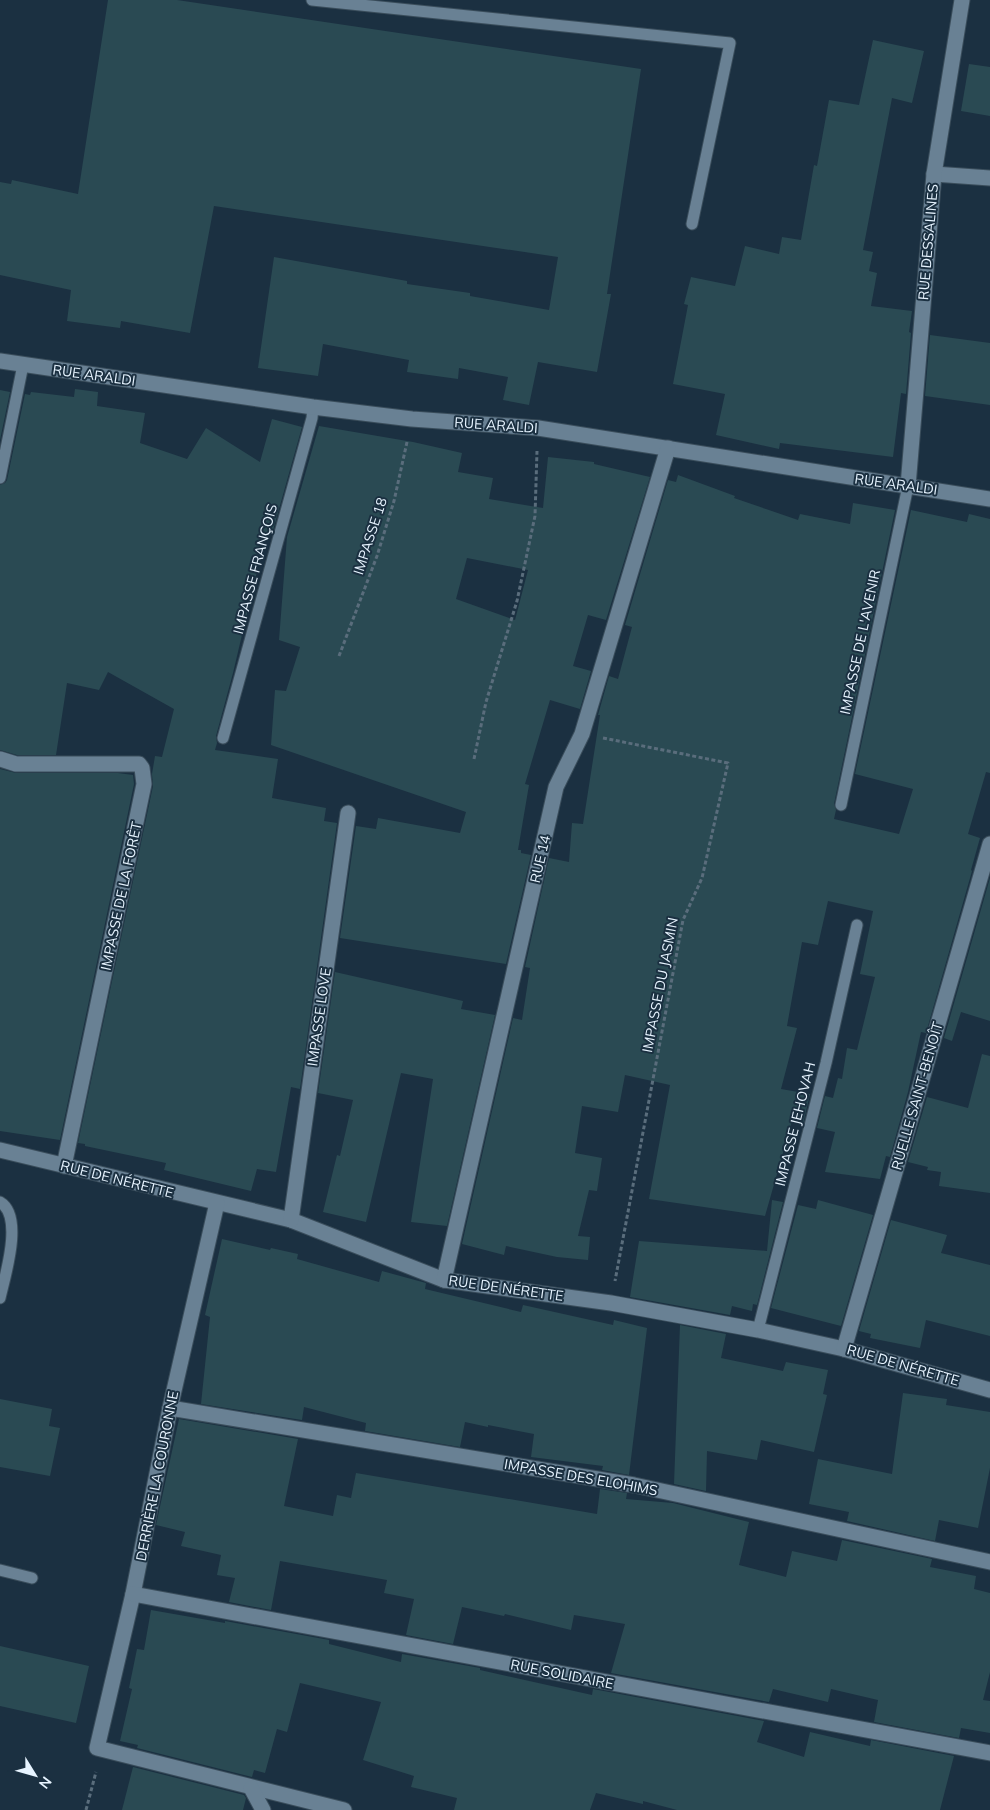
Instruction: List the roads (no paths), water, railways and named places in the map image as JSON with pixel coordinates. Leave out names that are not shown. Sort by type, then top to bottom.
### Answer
[{"type":"street","name":"RUE DESSALINES","points":[[908,486],[934,174],[962,0]]},
{"type":"street","points":[[934,174],[990,178]]},
{"type":"street","name":"RUE ARALDI","points":[[0,361],[313,407],[412,419],[538,428],[990,499]]},
{"type":"street","name":"RUE 14","points":[[444,1280],[556,787],[582,734],[668,448]]},
{"type":"street","name":"IMPASSE DE LA FORÊT","points":[[0,758],[16,764],[139,764],[142,768],[144,784],[64,1166]]},
{"type":"street","name":"IMPASSE LOVE","points":[[291,1220],[348,813]]},
{"type":"street","name":"RUELLE SAINT-BENOÎT","points":[[844,1349],[990,844]]},
{"type":"street","name":"RUE DE NÉRETTE","points":[[0,1150],[291,1220],[444,1280],[611,1303],[758,1330],[844,1349],[990,1390]]},
{"type":"street","name":"DERRIÈRE LA COURONNE","points":[[216,1203],[170,1408],[133,1594],[99,1749],[251,1788]]},
{"type":"street","name":"IMPASSE DES ELOHIMS","points":[[170,1408],[634,1485],[990,1562]]},
{"type":"street","name":"RUE SOLIDAIRE","points":[[133,1594],[990,1753]]},
{"type":"street","points":[[251,1788],[263,1810]]},
{"type":"street","points":[[251,1788],[344,1810]]},
{"type":"lane","points":[[312,0],[730,43],[692,224]]},
{"type":"lane","points":[[0,478],[23,365]]},
{"type":"lane","name":"IMPASSE FRANÇOIS","points":[[223,738],[312,418],[313,407]]},
{"type":"lane","name":"IMPASSE DE L'AVENIR","points":[[841,805],[908,486]]},
{"type":"lane","name":"IMPASSE JEHOVAH","points":[[758,1330],[826,1063],[857,925]]},
{"type":"lane","points":[[0,1202],[4,1205],[11,1220],[12,1243],[0,1298]]},
{"type":"lane","points":[[0,1570],[32,1578]]}]
